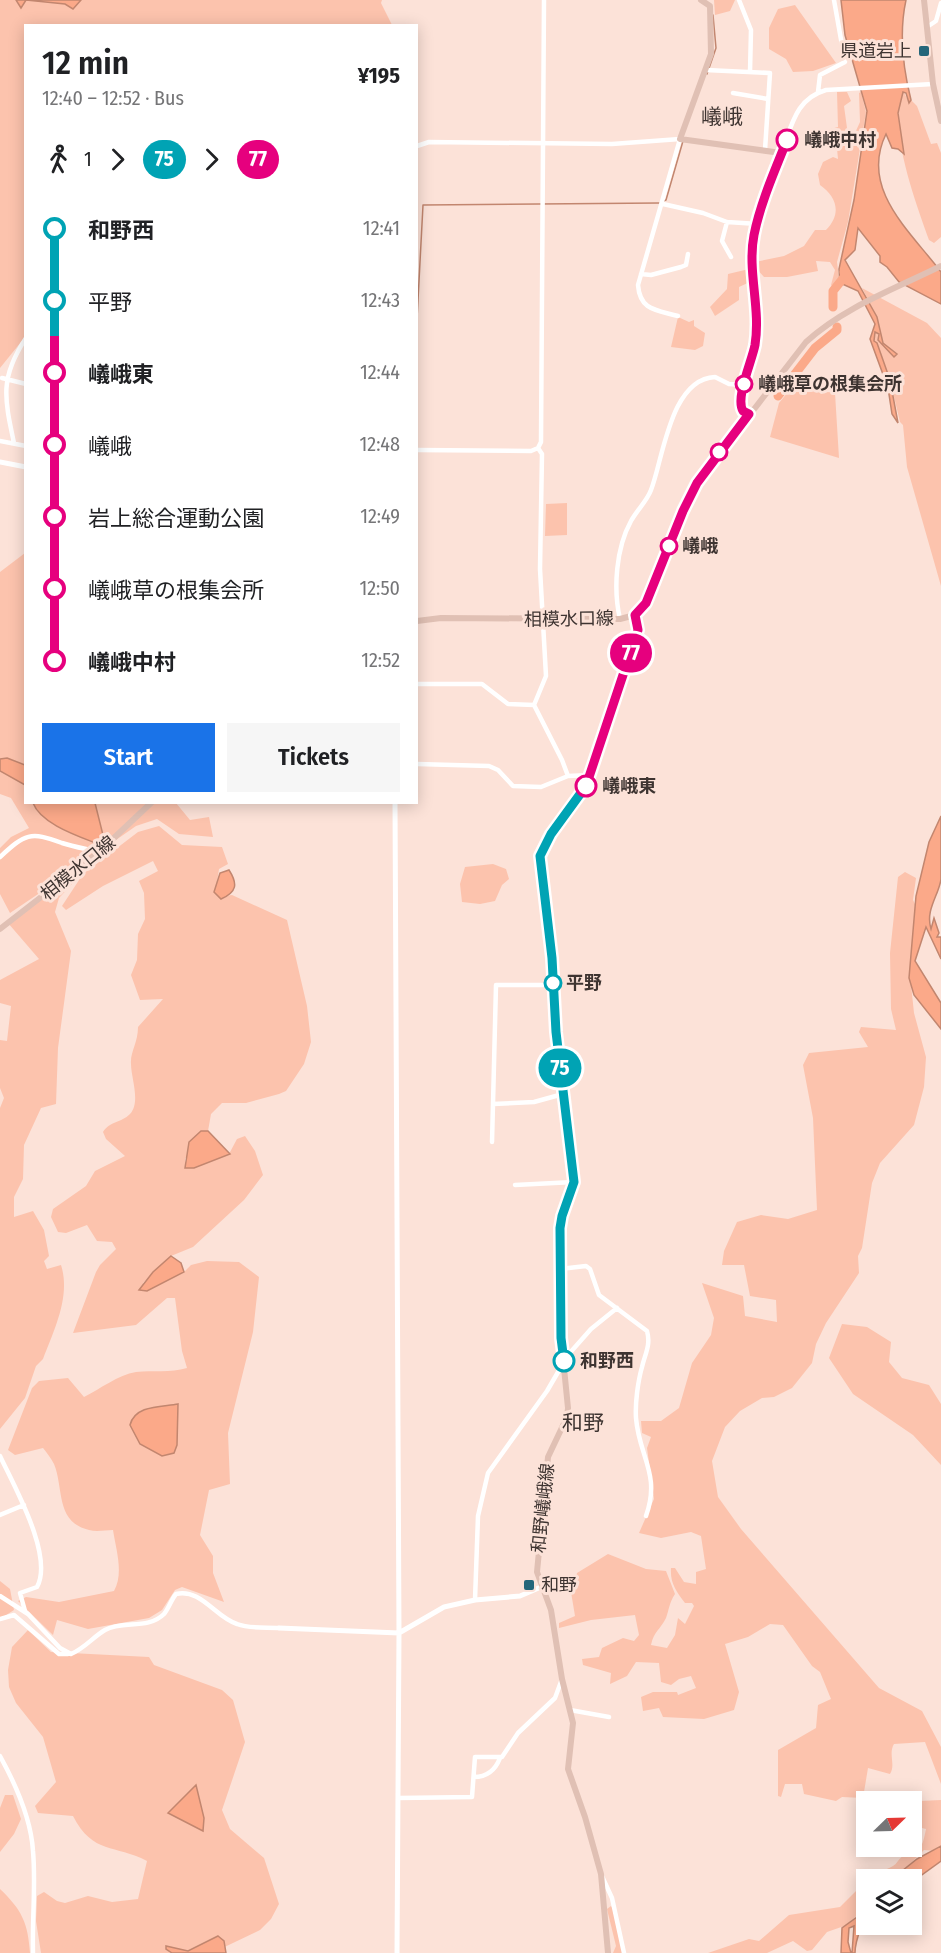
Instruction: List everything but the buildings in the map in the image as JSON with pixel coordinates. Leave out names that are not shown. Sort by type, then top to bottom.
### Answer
[{"type":"main road","points":[[701,0],[710,3],[713,43],[706,70],[680,139],[781,153],[754,234],[752,267],[756,327],[740,406],[749,414]]},
{"type":"main road","points":[[924,0],[933,84],[941,121]]},
{"type":"main road","name":"相模水口線","points":[[418,621],[441,618],[620,619],[635,615],[646,603],[683,511],[697,483],[806,342],[823,326],[851,310],[941,266]]},
{"type":"main road","name":"和野嶬峨線","points":[[608,1953],[601,1874],[585,1817],[567,1769],[574,1734],[550,1610],[537,1572],[548,1457],[567,1417],[568,1408],[560,1269],[562,1216],[574,1182],[563,1094],[540,856],[551,834],[583,793],[638,630],[635,615]]},
{"type":"main road","name":"相模水口線","points":[[0,928],[99,852],[150,804]]},
{"type":"street","points":[[418,450],[531,451],[538,448],[542,442],[544,0]]},
{"type":"street","points":[[739,0],[751,30],[750,72]]},
{"type":"street","points":[[818,92],[820,75],[844,62],[834,0]]},
{"type":"street","points":[[927,27],[936,21],[941,3]]},
{"type":"street","points":[[706,70],[770,73],[765,150]]},
{"type":"street","points":[[781,153],[800,104],[818,92],[933,84]]},
{"type":"street","points":[[733,93],[768,99]]},
{"type":"street","points":[[418,146],[429,142],[612,144],[680,139],[638,285],[642,302],[654,312],[678,316]]},
{"type":"street","points":[[663,204],[703,213],[727,222],[758,224]]},
{"type":"street","points":[[727,222],[722,241],[731,257]]},
{"type":"street","points":[[641,274],[651,275],[686,265],[688,254]]},
{"type":"street","points":[[14,443],[2,378],[10,357],[24,340]]},
{"type":"street","points":[[620,619],[616,588],[625,533],[650,494],[669,423],[689,391],[702,381],[715,377],[729,384],[744,385]]},
{"type":"street","points":[[2,378],[24,384]]},
{"type":"street","points":[[0,441],[24,446]]},
{"type":"street","points":[[538,448],[542,454],[540,569],[543,656],[546,676],[534,705],[568,776]]},
{"type":"street","points":[[0,462],[24,467]]},
{"type":"street","points":[[418,684],[482,684],[508,704],[534,705]]},
{"type":"street","points":[[418,764],[489,766],[504,775],[513,786],[541,787],[568,776],[590,775]]},
{"type":"street","points":[[396,804],[399,1633],[397,1953]]},
{"type":"street","points":[[0,858],[18,841],[37,834],[73,847],[99,852]]},
{"type":"street","points":[[492,1142],[496,985],[553,985]]},
{"type":"street","points":[[493,1104],[534,1102],[563,1094]]},
{"type":"street","points":[[515,1185],[574,1182]]},
{"type":"street","points":[[560,1269],[586,1266],[590,1269],[596,1291],[643,1326],[649,1338],[641,1368],[636,1417],[651,1472],[653,1497],[646,1516]]},
{"type":"street","points":[[475,1600],[478,1516],[488,1473],[547,1391],[564,1362],[591,1329],[617,1308]]},
{"type":"street","points":[[0,1456],[30,1516],[42,1566],[37,1587],[20,1593],[25,1611]]},
{"type":"street","points":[[0,1515],[24,1505]]},
{"type":"street","points":[[0,1619],[14,1615],[59,1654],[71,1654],[85,1648],[112,1627],[149,1623],[165,1613],[176,1594],[181,1593],[198,1598],[239,1625],[399,1633],[444,1606],[475,1600],[520,1596],[541,1587]]},
{"type":"street","points":[[0,1596],[25,1611],[60,1648],[71,1654]]},
{"type":"street","points":[[474,1777],[486,1776],[494,1769],[518,1733],[555,1698],[562,1679]]},
{"type":"street","points":[[570,1710],[609,1717]]},
{"type":"street","points":[[0,1756],[21,1800],[30,1831],[33,1852],[33,1953]]},
{"type":"street","points":[[399,1798],[472,1797],[475,1757],[500,1758]]},
{"type":"street","points":[[601,1874],[612,1898],[624,1953]]},
{"type":"shaded area","points":[[0,0],[382,0],[381,3],[392,24],[24,24],[24,338],[0,368]]},
{"type":"shaded area","points":[[16,0],[26,0],[21,8]]},
{"type":"shaded area","points":[[26,0],[81,0],[73,9],[65,4]]},
{"type":"shaded area","points":[[714,0],[735,0],[730,11],[715,15]]},
{"type":"shaded area","points":[[841,0],[906,0],[903,50],[911,100],[909,103],[906,93],[903,92],[898,113],[904,154],[892,148],[886,134],[879,154],[879,173],[892,209],[941,272],[941,304],[899,282],[880,262],[880,256],[858,228],[855,250],[845,260],[877,317],[883,343],[897,354],[894,357],[878,340],[879,334],[875,332],[874,341],[877,343],[890,380],[898,423],[892,414],[888,388],[870,339],[875,324],[858,291],[840,283],[839,269],[854,200],[867,111],[845,35]]},
{"type":"shaded area","points":[[795,5],[836,63],[813,71],[793,72],[786,59],[769,49],[769,28],[778,9]]},
{"type":"shaded area","points":[[903,91],[909,102],[911,100],[917,106],[931,144],[937,143],[941,153],[941,237],[934,243],[929,240],[905,165],[898,124]]},
{"type":"shaded area","points":[[837,92],[847,92],[851,101],[844,106],[847,128],[851,135],[855,133],[860,122],[859,93],[861,92],[866,112],[848,222],[837,262],[840,287],[836,291],[831,285],[835,270],[830,262],[816,261],[818,271],[787,277],[764,277],[755,267],[755,262],[784,256],[804,246],[815,230],[826,230],[834,218],[836,212],[834,200],[820,185],[818,174],[823,162],[833,157],[838,159],[836,138],[827,130],[838,127]]},
{"type":"shaded area","points":[[749,269],[752,281],[739,287],[739,300],[715,316],[710,307],[727,289],[728,274]]},
{"type":"shaded area","points":[[862,288],[927,323],[941,338],[941,586],[907,467],[903,425],[900,422],[890,380],[873,342],[875,332],[879,333],[878,341],[897,354],[883,343],[877,317]]},
{"type":"shaded area","points":[[678,317],[689,322],[694,320],[694,326],[705,333],[703,346],[695,350],[671,347]]},
{"type":"shaded area","points":[[792,387],[835,393],[839,458],[770,437],[779,403]]},
{"type":"shaded area","points":[[567,503],[567,535],[545,536],[546,504]]},
{"type":"shaded area","points":[[24,554],[24,804],[177,804],[190,820],[209,817],[213,837],[179,834],[157,819],[136,826],[67,874],[72,884],[59,898],[55,912],[71,951],[58,1048],[56,1104],[41,1108],[24,1145],[23,1179],[14,1197],[14,1217],[33,1211],[44,1230],[49,1256],[44,1261],[47,1269],[61,1265],[64,1277],[63,1301],[43,1359],[36,1366],[25,1398],[0,1429],[0,1108],[4,1098],[0,1088],[0,1040],[7,1041],[11,1006],[0,1003],[0,980],[39,959],[8,923],[50,886],[10,913],[0,894],[0,848],[11,837],[29,828],[11,798],[0,794],[0,572]]},
{"type":"shaded area","points":[[7,758],[24,765],[24,784],[0,771],[0,759]]},
{"type":"shaded area","points":[[34,804],[95,804],[104,839],[98,844],[71,833],[52,823]]},
{"type":"shaded area","points":[[941,816],[941,879],[931,909],[930,922],[931,929],[934,918],[939,933],[937,937],[941,937],[941,959],[926,927],[915,961],[941,1003],[941,1029],[914,995],[909,978],[916,896],[929,842]]},
{"type":"shaded area","points":[[159,826],[182,845],[222,847],[228,864],[219,869],[216,889],[223,896],[232,895],[287,920],[307,1006],[311,1042],[304,1064],[286,1091],[246,1103],[222,1103],[211,1114],[208,1131],[201,1131],[185,1159],[185,1168],[229,1154],[237,1139],[245,1136],[255,1151],[263,1175],[244,1200],[193,1247],[171,1256],[143,1283],[147,1291],[184,1272],[191,1265],[207,1261],[239,1262],[259,1277],[253,1332],[228,1433],[230,1484],[209,1490],[200,1535],[213,1556],[213,1573],[224,1602],[182,1587],[175,1590],[162,1610],[149,1618],[88,1629],[57,1620],[53,1635],[18,1601],[26,1597],[59,1602],[114,1591],[118,1577],[118,1561],[113,1530],[89,1530],[78,1526],[71,1520],[63,1503],[54,1464],[43,1448],[15,1455],[8,1450],[32,1388],[39,1381],[68,1378],[84,1397],[116,1379],[136,1372],[187,1368],[182,1351],[175,1298],[167,1298],[136,1325],[73,1333],[96,1272],[116,1249],[112,1242],[97,1241],[87,1225],[66,1233],[58,1232],[51,1217],[53,1209],[86,1186],[95,1171],[125,1156],[106,1139],[103,1132],[109,1126],[127,1117],[133,1109],[135,1097],[131,1060],[138,1027],[163,999],[140,1000],[131,975],[137,960],[138,934],[145,919],[144,893],[139,881],[158,871],[153,861],[103,886],[66,910],[62,906],[83,874],[138,832]]},
{"type":"shaded area","points":[[493,864],[506,869],[509,879],[502,885],[495,901],[480,904],[462,902],[460,884],[465,867]]},
{"type":"shaded area","points":[[229,870],[234,879],[234,887],[221,899],[214,892],[220,873]]},
{"type":"shaded area","points":[[905,872],[916,878],[913,900],[919,912],[910,975],[914,1013],[926,1057],[924,1087],[914,1125],[880,1163],[872,1183],[862,1248],[858,1256],[859,1273],[826,1323],[816,1344],[812,1363],[792,1388],[774,1397],[762,1398],[740,1411],[725,1427],[712,1461],[718,1497],[741,1529],[879,1688],[922,1711],[941,1747],[941,1784],[925,1742],[894,1744],[890,1774],[868,1768],[864,1791],[856,1791],[856,1798],[842,1797],[836,1801],[804,1794],[802,1784],[785,1784],[781,1797],[778,1796],[778,1750],[816,1728],[818,1705],[831,1699],[820,1672],[812,1666],[783,1625],[770,1624],[748,1637],[725,1644],[739,1692],[734,1710],[704,1719],[663,1717],[659,1708],[643,1711],[641,1697],[653,1692],[677,1692],[678,1695],[696,1688],[691,1676],[679,1679],[671,1685],[661,1682],[659,1663],[636,1662],[627,1676],[610,1684],[611,1673],[583,1665],[582,1659],[599,1657],[602,1648],[623,1638],[634,1641],[639,1635],[635,1615],[591,1620],[559,1628],[559,1623],[575,1616],[571,1592],[577,1573],[608,1554],[646,1569],[666,1571],[675,1594],[666,1618],[655,1633],[651,1645],[667,1648],[675,1635],[678,1618],[685,1624],[694,1606],[692,1603],[685,1603],[676,1591],[671,1568],[675,1568],[684,1582],[696,1584],[696,1572],[706,1569],[701,1536],[691,1532],[661,1538],[639,1533],[654,1499],[647,1448],[651,1437],[642,1433],[641,1421],[661,1421],[679,1408],[692,1363],[711,1335],[714,1318],[702,1283],[743,1296],[745,1316],[777,1322],[776,1300],[750,1296],[744,1265],[722,1265],[724,1251],[737,1222],[761,1215],[788,1219],[817,1210],[813,1118],[803,1065],[809,1053],[868,1047],[859,1032],[861,1027],[896,1030],[891,1009],[890,953],[898,877]]},
{"type":"shaded area","points":[[201,1131],[208,1131],[230,1154],[194,1168],[185,1168],[189,1142]]},
{"type":"shaded area","points":[[171,1256],[181,1263],[184,1272],[147,1291],[139,1290],[153,1272]]},
{"type":"shaded area","points":[[842,1324],[867,1327],[891,1342],[889,1362],[902,1378],[929,1385],[941,1404],[941,1465],[913,1435],[853,1394],[829,1358]]},
{"type":"shaded area","points":[[178,1404],[177,1445],[174,1453],[162,1456],[140,1444],[130,1425],[133,1418],[143,1410]]},
{"type":"shaded area","points":[[0,1581],[10,1589],[14,1610],[0,1619]]},
{"type":"shaded area","points":[[28,1630],[51,1652],[149,1657],[154,1665],[222,1690],[233,1700],[245,1742],[222,1810],[230,1829],[264,1858],[279,1904],[271,1919],[260,1930],[212,1953],[41,1953],[36,1921],[37,1896],[44,1892],[57,1901],[65,1903],[88,1896],[112,1902],[138,1899],[147,1861],[97,1843],[88,1837],[73,1816],[38,1813],[35,1806],[56,1782],[43,1737],[16,1703],[9,1687],[8,1670],[12,1647]]},
{"type":"shaded area","points":[[196,1785],[204,1818],[203,1831],[168,1813]]},
{"type":"shaded area","points":[[5,1795],[13,1795],[21,1819],[14,1834],[0,1852],[0,1808]]},
{"type":"shaded area","points":[[941,1800],[941,1847],[935,1851],[924,1850],[922,1852],[926,1829],[922,1828],[922,1801]]},
{"type":"shaded area","points":[[941,1846],[941,1861],[922,1875],[922,1869],[904,1869],[917,1859]]},
{"type":"shaded area","points":[[917,1857],[905,1869],[886,1869],[894,1865],[900,1858]]},
{"type":"shaded area","points":[[0,1889],[19,1911],[28,1933],[30,1953],[0,1953]]},
{"type":"shaded area","points":[[856,1891],[856,1916],[847,1925],[827,1932],[812,1950],[807,1951],[793,1941],[767,1953],[708,1953],[749,1939],[759,1941],[789,1915],[840,1907]]},
{"type":"shaded area","points":[[611,1906],[614,1910],[623,1953],[613,1953],[616,1946],[607,1909]]},
{"type":"shaded area","points":[[856,1918],[856,1935],[859,1935],[855,1953],[852,1953],[854,1926],[849,1928],[848,1942],[851,1953],[841,1953],[842,1928]]},
{"type":"shaded area","points":[[218,1936],[224,1941],[226,1953],[172,1953],[166,1949],[166,1946],[188,1951]]},
{"type":"waterway","points":[[707,74],[716,48],[713,15]]},
{"type":"waterway","points":[[663,201],[666,200],[683,141]]},
{"type":"waterway","points":[[418,300],[423,205],[659,203]]},
{"type":"waterway","points":[[833,307],[833,291],[845,276],[844,272]]},
{"type":"waterway","points":[[778,396],[815,348],[837,330],[837,327]]},
{"type":"bus line","name":"77","points":[[586,786],[638,630],[635,615],[646,603],[683,511],[697,483],[749,414],[743,411],[740,400],[755,344],[752,267],[754,234],[787,140]]},
{"type":"bus line","name":"75","points":[[564,1361],[561,1338],[560,1228],[574,1182],[556,1032],[552,958],[540,856],[551,834],[586,786]]},
{"type":"place","name":"県道岩上","points":[[924,51]]},
{"type":"place","name":"嶬峨中村","points":[[787,140]]},
{"type":"place","name":"嶬峨草の根集会所","points":[[744,384]]},
{"type":"place","name":"嶬峨","points":[[669,546]]},
{"type":"place","name":"嶬峨東","points":[[586,786]]},
{"type":"place","name":"平野","points":[[553,983]]},
{"type":"place","name":"和野西","points":[[564,1361]]},
{"type":"place","name":"和野","points":[[529,1585]]},
{"type":"district","name":"嶬峨","points":[[722,117]]},
{"type":"district","name":"和野","points":[[583,1423]]}]
